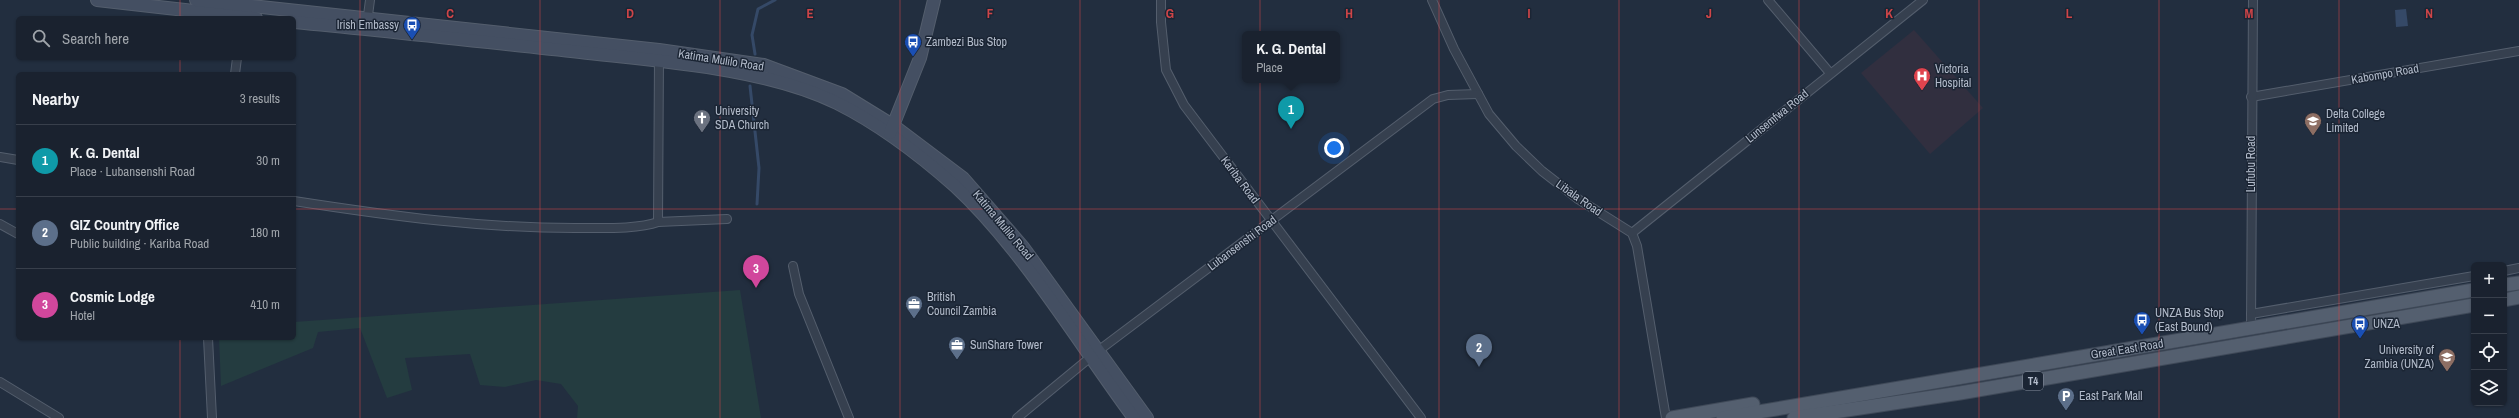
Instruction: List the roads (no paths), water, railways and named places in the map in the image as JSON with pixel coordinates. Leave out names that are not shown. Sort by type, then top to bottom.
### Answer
[{"type":"main road","name":"Katima Mulilo Road","points":[[97,0],[166,3],[242,14],[267,16]]},
{"type":"main road","name":"Katima Mulilo Road","points":[[196,0],[242,14]]},
{"type":"main road","points":[[891,131],[920,58],[934,0]]},
{"type":"main road","name":"Katima Mulilo Road","points":[[296,18],[367,24],[764,65],[842,94],[891,131],[948,164],[995,212],[1094,354],[1134,418]]},
{"type":"main road","name":"Katima Mulilo Road","points":[[296,22],[367,24]]},
{"type":"main road","points":[[2507,285],[2519,283]]},
{"type":"main road","name":"Great East Road","points":[[1723,418],[2471,291]]},
{"type":"main road","points":[[2507,300],[2519,298]]},
{"type":"main road","name":"Great East Road","points":[[1794,418],[1960,393],[2471,306]]},
{"type":"main road","name":"Katima Mulilo Road","points":[[1094,354],[1147,418]]},
{"type":"main road","name":"Great East Road","points":[[1672,418],[1788,398],[1828,399]]},
{"type":"main road","name":"Great East Road","points":[[1816,418],[1830,412]]},
{"type":"street","points":[[367,24],[370,0]]},
{"type":"street","name":"Kariba Road","points":[[1161,0],[1161,22],[1166,70],[1184,105],[1270,221],[1421,418]]},
{"type":"street","name":"Libala Road","points":[[1432,0],[1454,50],[1478,94],[1498,124],[1542,171],[1578,199],[1632,234]]},
{"type":"street","points":[[1768,0],[1830,73]]},
{"type":"street","name":"Lunsemfwa Road","points":[[1632,234],[1830,73],[1923,0]]},
{"type":"street","name":"Lufubu Road","points":[[2251,328],[2253,0]]},
{"type":"street","name":"Kabompo Road","points":[[2252,97],[2519,51]]},
{"type":"street","points":[[658,222],[659,55]]},
{"type":"street","points":[[235,72],[237,60]]},
{"type":"street","name":"Lubansenshi Road","points":[[1017,418],[1094,354],[1433,99],[1448,95],[1478,94]]},
{"type":"street","points":[[0,157],[16,160]]},
{"type":"street","points":[[296,201],[441,222],[533,228],[603,228],[658,222],[727,219]]},
{"type":"street","points":[[0,224],[16,233]]},
{"type":"street","points":[[1632,234],[1637,246],[1666,418]]},
{"type":"street","points":[[793,266],[799,294],[849,418]]},
{"type":"street","points":[[2507,270],[2519,268]]},
{"type":"street","points":[[2251,314],[2471,277]]},
{"type":"street","points":[[208,340],[212,418]]},
{"type":"street","points":[[0,382],[59,418]]},
{"type":"water","points":[[2406,9],[2408,26],[2396,27],[2395,10]]},
{"type":"waterway","points":[[755,54],[752,35],[758,9],[775,0]]},
{"type":"waterway","points":[[750,86],[759,168],[757,204]]},
{"type":"place","name":"Irish Embassy","points":[[412,40]]},
{"type":"place","name":"Zambezi Bus Stop","points":[[913,57]]},
{"type":"place","name":"Victoria Hospital","points":[[1922,91]]},
{"type":"place","name":"K. G. Dental","points":[[1291,129]]},
{"type":"place","name":"University SDA Church","points":[[702,133]]},
{"type":"place","name":"Delta College Limited","points":[[2313,136]]},
{"type":"place","name":"Cosmic Lodge","points":[[756,288]]},
{"type":"place","name":"British Council Zambia","points":[[914,319]]},
{"type":"place","name":"UNZA Bus Stop (East Bound)","points":[[2142,335]]},
{"type":"place","name":"UNZA","points":[[2360,339]]},
{"type":"place","name":"SunShare Tower","points":[[957,360]]},
{"type":"place","name":"GIZ Country Office","points":[[1479,367]]},
{"type":"place","name":"University of Zambia (UNZA)","points":[[2447,372]]},
{"type":"place","name":"East Park Mall","points":[[2066,411]]}]
